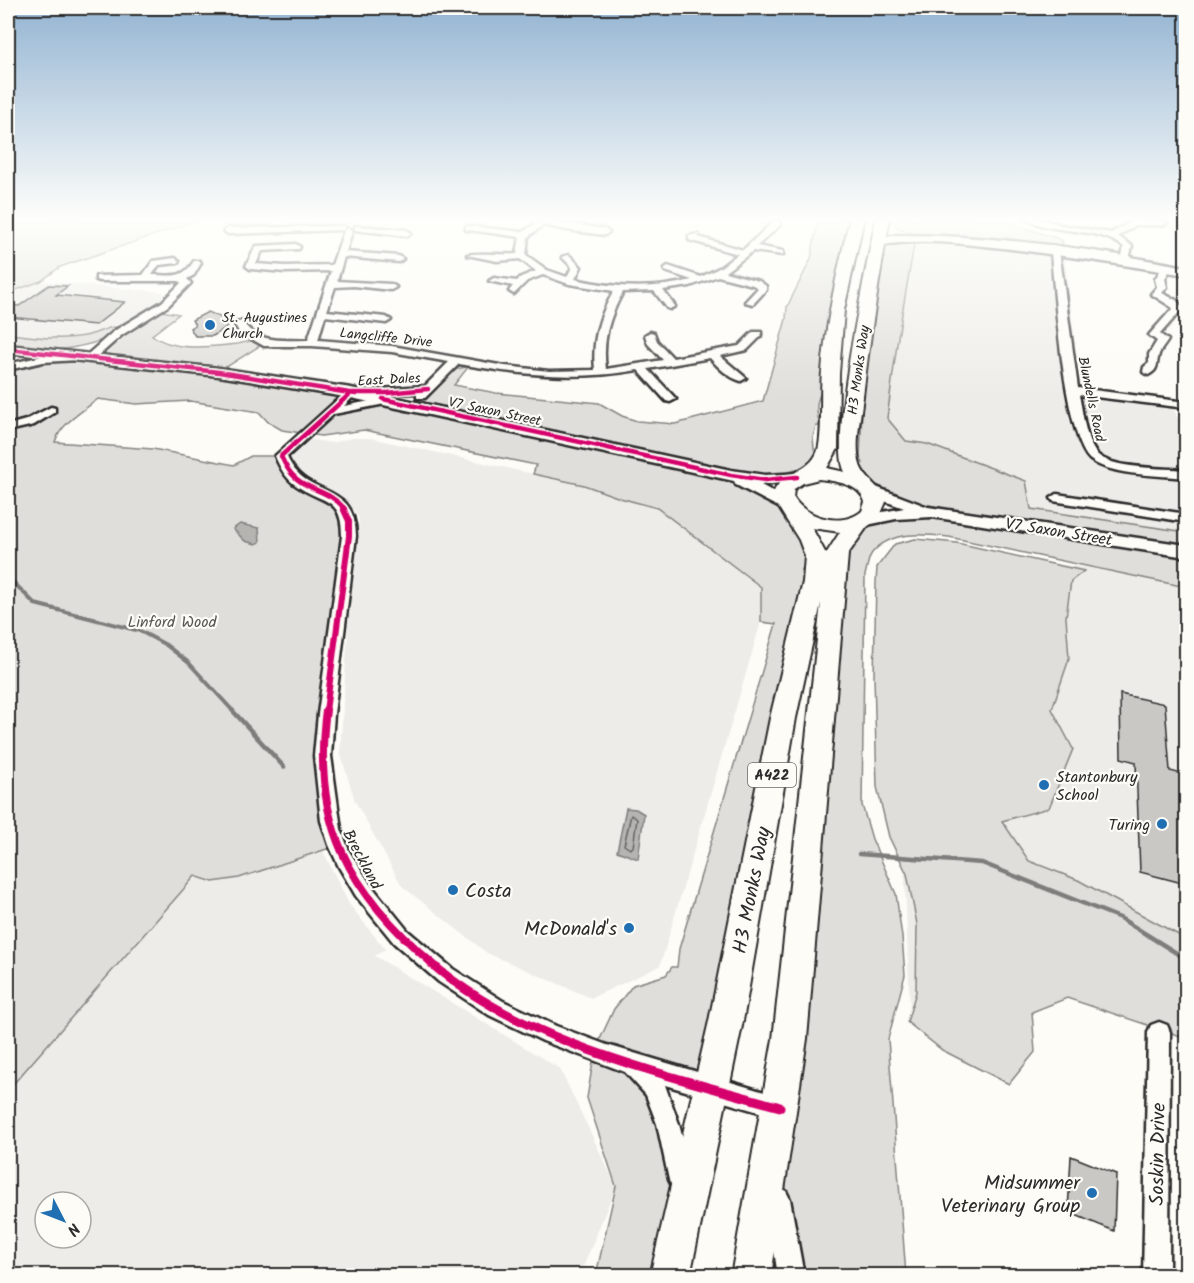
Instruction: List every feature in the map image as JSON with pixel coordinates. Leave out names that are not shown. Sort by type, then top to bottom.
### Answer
[{"type":"main road","name":"H3 Monks Way","points":[[788,508],[782,498],[783,490],[820,464],[827,453],[830,372],[836,310],[843,278]]},
{"type":"main road","name":"H3 Monks Way","points":[[865,486],[850,464],[848,455],[849,433],[872,278]]},
{"type":"main road","points":[[801,476],[834,474],[865,486]]},
{"type":"main road","name":"A422","points":[[861,522],[872,515],[876,507],[874,498],[865,486]]},
{"type":"main road","points":[[788,508],[803,519],[821,525],[841,526],[861,522]]},
{"type":"main road","points":[[788,508],[810,540],[825,571]]},
{"type":"main road","name":"H3 Monks Way","points":[[675,1259],[726,1021],[783,718],[825,571],[846,538],[861,522]]},
{"type":"main road","name":"H3 Monks Way","points":[[751,1275],[790,1039],[825,571]]},
{"type":"street","points":[[8,366],[87,349],[114,336],[173,297],[186,283],[182,278],[140,278]]},
{"type":"street","name":"Langcliffe Drive","points":[[312,343],[333,278]]},
{"type":"street","points":[[494,281],[516,287],[532,278]]},
{"type":"street","points":[[560,278],[620,289],[657,289],[705,278]]},
{"type":"street","points":[[737,278],[756,283],[764,288],[750,302]]},
{"type":"street","name":"Blundells Road","points":[[1059,278],[1072,391],[1089,453],[1117,465],[1186,474]]},
{"type":"street","points":[[1148,372],[1149,367],[1154,364],[1154,354],[1163,340],[1154,335],[1178,308],[1173,302],[1152,293],[1162,287],[1161,278]]},
{"type":"street","points":[[331,284],[354,282],[391,287]]},
{"type":"street","points":[[601,373],[599,338],[606,314],[620,289]]},
{"type":"street","points":[[657,289],[670,306]]},
{"type":"street","name":"Langcliffe Drive","points":[[322,313],[386,320]]},
{"type":"street","name":"Langcliffe Drive","points":[[239,323],[243,330],[264,343],[312,343],[392,349],[457,360]]},
{"type":"street","points":[[457,360],[549,374],[601,373],[642,368],[742,348],[757,334]]},
{"type":"street","points":[[650,335],[652,342],[671,362]]},
{"type":"street","name":"V7 Saxon Street","points":[[8,349],[42,352],[87,349],[127,360],[351,393],[403,403],[765,480],[801,476]]},
{"type":"street","points":[[8,366],[24,350]]},
{"type":"street","points":[[712,355],[729,371],[741,378]]},
{"type":"street","name":"East Dales","points":[[403,403],[428,388],[457,360]]},
{"type":"street","points":[[642,368],[670,399]]},
{"type":"street","name":"East Dales","points":[[351,393],[387,393],[428,388]]},
{"type":"street","points":[[1072,391],[1186,405]]},
{"type":"street","name":"Breckland","points":[[351,393],[281,456],[293,477],[339,502],[349,515],[349,536],[322,749],[332,830],[349,869],[375,909],[416,953],[451,982],[552,1034],[629,1061],[780,1107]]},
{"type":"street","points":[[328,412],[359,404],[403,403]]},
{"type":"street","points":[[15,428],[30,423],[51,410]]},
{"type":"street","name":"V7 Saxon Street","points":[[718,471],[788,508]]},
{"type":"street","name":"V7 Saxon Street","points":[[865,486],[932,512]]},
{"type":"street","points":[[1057,498],[1186,518]]},
{"type":"street","name":"V7 Saxon Street","points":[[861,522],[896,514],[932,512],[1186,551]]},
{"type":"street","name":"Soskin Drive","points":[[1156,1275],[1159,1032]]},
{"type":"street","name":"Breckland","points":[[629,1061],[655,1088],[668,1124],[686,1206]]},
{"type":"street","points":[[774,1145],[781,1224],[791,1275]]},
{"type":"street","points":[[675,1259],[693,1275]]},
{"type":"shaded area","points":[[908,278],[1068,278],[1081,398],[1174,409],[1177,417],[1186,418],[1186,532],[1031,509],[1026,481],[927,444],[906,441],[887,418]]},
{"type":"shaded area","points":[[41,281],[164,292],[162,301],[134,318],[86,336],[59,339],[8,334],[8,293]]},
{"type":"shaded area","points":[[352,438],[370,438],[584,485],[657,508],[761,587],[761,622],[660,966],[591,998],[487,953],[402,886],[355,801],[340,752],[349,616],[359,519],[354,510],[340,496],[298,474],[289,456],[307,439],[332,443]]},
{"type":"shaded area","name":"Stantonbury School","points":[[892,547],[1094,568],[1186,586],[1186,1036],[1043,984],[910,1013]]},
{"type":"shaded area","points":[[323,851],[349,904],[385,949],[375,956],[560,1069],[616,1186],[580,1275],[8,1276],[8,1090],[195,876],[213,882],[288,863]]},
{"type":"green space","points":[[8,278],[45,278],[41,281],[8,293]]},
{"type":"green space","name":"Linford Wood","points":[[802,278],[847,278],[834,351],[817,407],[820,426],[816,426],[813,437],[814,449],[819,450],[812,460],[792,471],[768,475],[732,475],[786,506],[816,556],[801,570],[814,582],[712,1087],[631,1062],[676,1158],[670,1275],[596,1275],[616,1186],[587,1098],[595,1050],[614,1009],[633,985],[666,975],[672,967],[677,967],[679,949],[776,624],[761,622],[761,587],[657,508],[584,485],[533,474],[536,465],[364,430],[321,436],[282,430],[268,422],[259,412],[190,401],[136,404],[98,399],[62,429],[55,442],[153,449],[234,465],[251,456],[281,456],[285,466],[349,515],[323,749],[339,845],[239,878],[213,882],[195,876],[8,1090],[8,367],[22,363],[91,357],[112,337],[69,348],[47,351],[24,350],[8,364],[8,334],[56,338],[85,336],[110,328],[126,327],[155,310],[179,314],[152,335],[171,344],[204,347],[254,341],[264,343],[220,371],[351,393],[330,411],[359,404],[411,404],[434,390],[454,370],[469,366],[454,385],[496,393],[599,403],[622,416],[637,421],[675,424],[763,401],[786,319],[787,307]]},
{"type":"green space","points":[[877,278],[908,278],[887,418],[906,441],[927,444],[1026,481],[1031,509],[1186,532],[1186,546],[964,512],[914,502],[866,480],[856,464],[863,463],[860,458],[862,409],[859,396]]},
{"type":"green space","points":[[932,512],[1186,556],[1186,587],[949,537],[908,535],[898,537],[889,540],[872,553],[865,575],[862,805],[872,839],[896,894],[902,937],[905,975],[888,1039],[906,1275],[791,1276],[781,1224],[837,554],[859,523]]},
{"type":"green space","name":"Stantonbury School","points":[[915,539],[957,543],[1084,571],[1071,581],[1066,617],[1069,659],[1052,709],[1073,749],[1049,808],[1002,821],[1029,861],[1078,880],[1186,939],[1186,1038],[1067,998],[1032,1012],[1035,1052],[1009,1084],[942,1050],[907,1022],[916,992],[917,924],[907,874],[889,837],[877,787],[874,676],[877,567],[895,544]]},
{"type":"water","points":[[240,524],[259,528],[260,542],[256,544],[245,541],[233,529]]},
{"type":"water","points":[[626,808],[636,809],[644,814],[638,859],[617,851]]},
{"type":"building","points":[[49,285],[68,286],[56,295],[125,302],[96,325],[8,317],[8,305],[19,306]]},
{"type":"building","name":"St. Augustines Church","points":[[208,312],[220,317],[227,327],[213,336],[195,336],[190,328],[195,325],[192,320]]},
{"type":"building","name":"Turing","points":[[1120,694],[1165,704],[1170,771],[1186,775],[1186,884],[1140,872],[1136,762],[1121,758]]},
{"type":"building","name":"Midsummer Veterinary Group","points":[[1071,1156],[1116,1174],[1114,1231],[1068,1212]]},
{"type":"waterway","points":[[8,577],[35,604],[140,631],[166,645],[189,663],[233,711]]},
{"type":"waterway","points":[[232,710],[284,767]]},
{"type":"waterway","points":[[859,854],[982,863],[1120,918],[1186,959]]},
{"type":"cycle path","points":[[8,349],[219,372],[356,394]]},
{"type":"cycle path","points":[[428,389],[387,393],[351,393],[281,456],[293,477],[339,503],[345,510],[349,521],[323,748],[328,811],[341,853],[363,890],[401,937],[446,976],[496,1008],[550,1034],[607,1056],[780,1107]]},
{"type":"cycle path","points":[[383,399],[731,475],[765,480],[797,477]]},
{"type":"place","name":"St. Augustines Church","points":[[210,325]]},
{"type":"place","name":"Stantonbury School","points":[[1044,785]]},
{"type":"place","name":"Turing","points":[[1162,824]]},
{"type":"place","name":"Costa","points":[[453,890]]},
{"type":"place","name":"McDonald's","points":[[629,928]]},
{"type":"place","name":"Midsummer Veterinary Group","points":[[1092,1193]]}]
